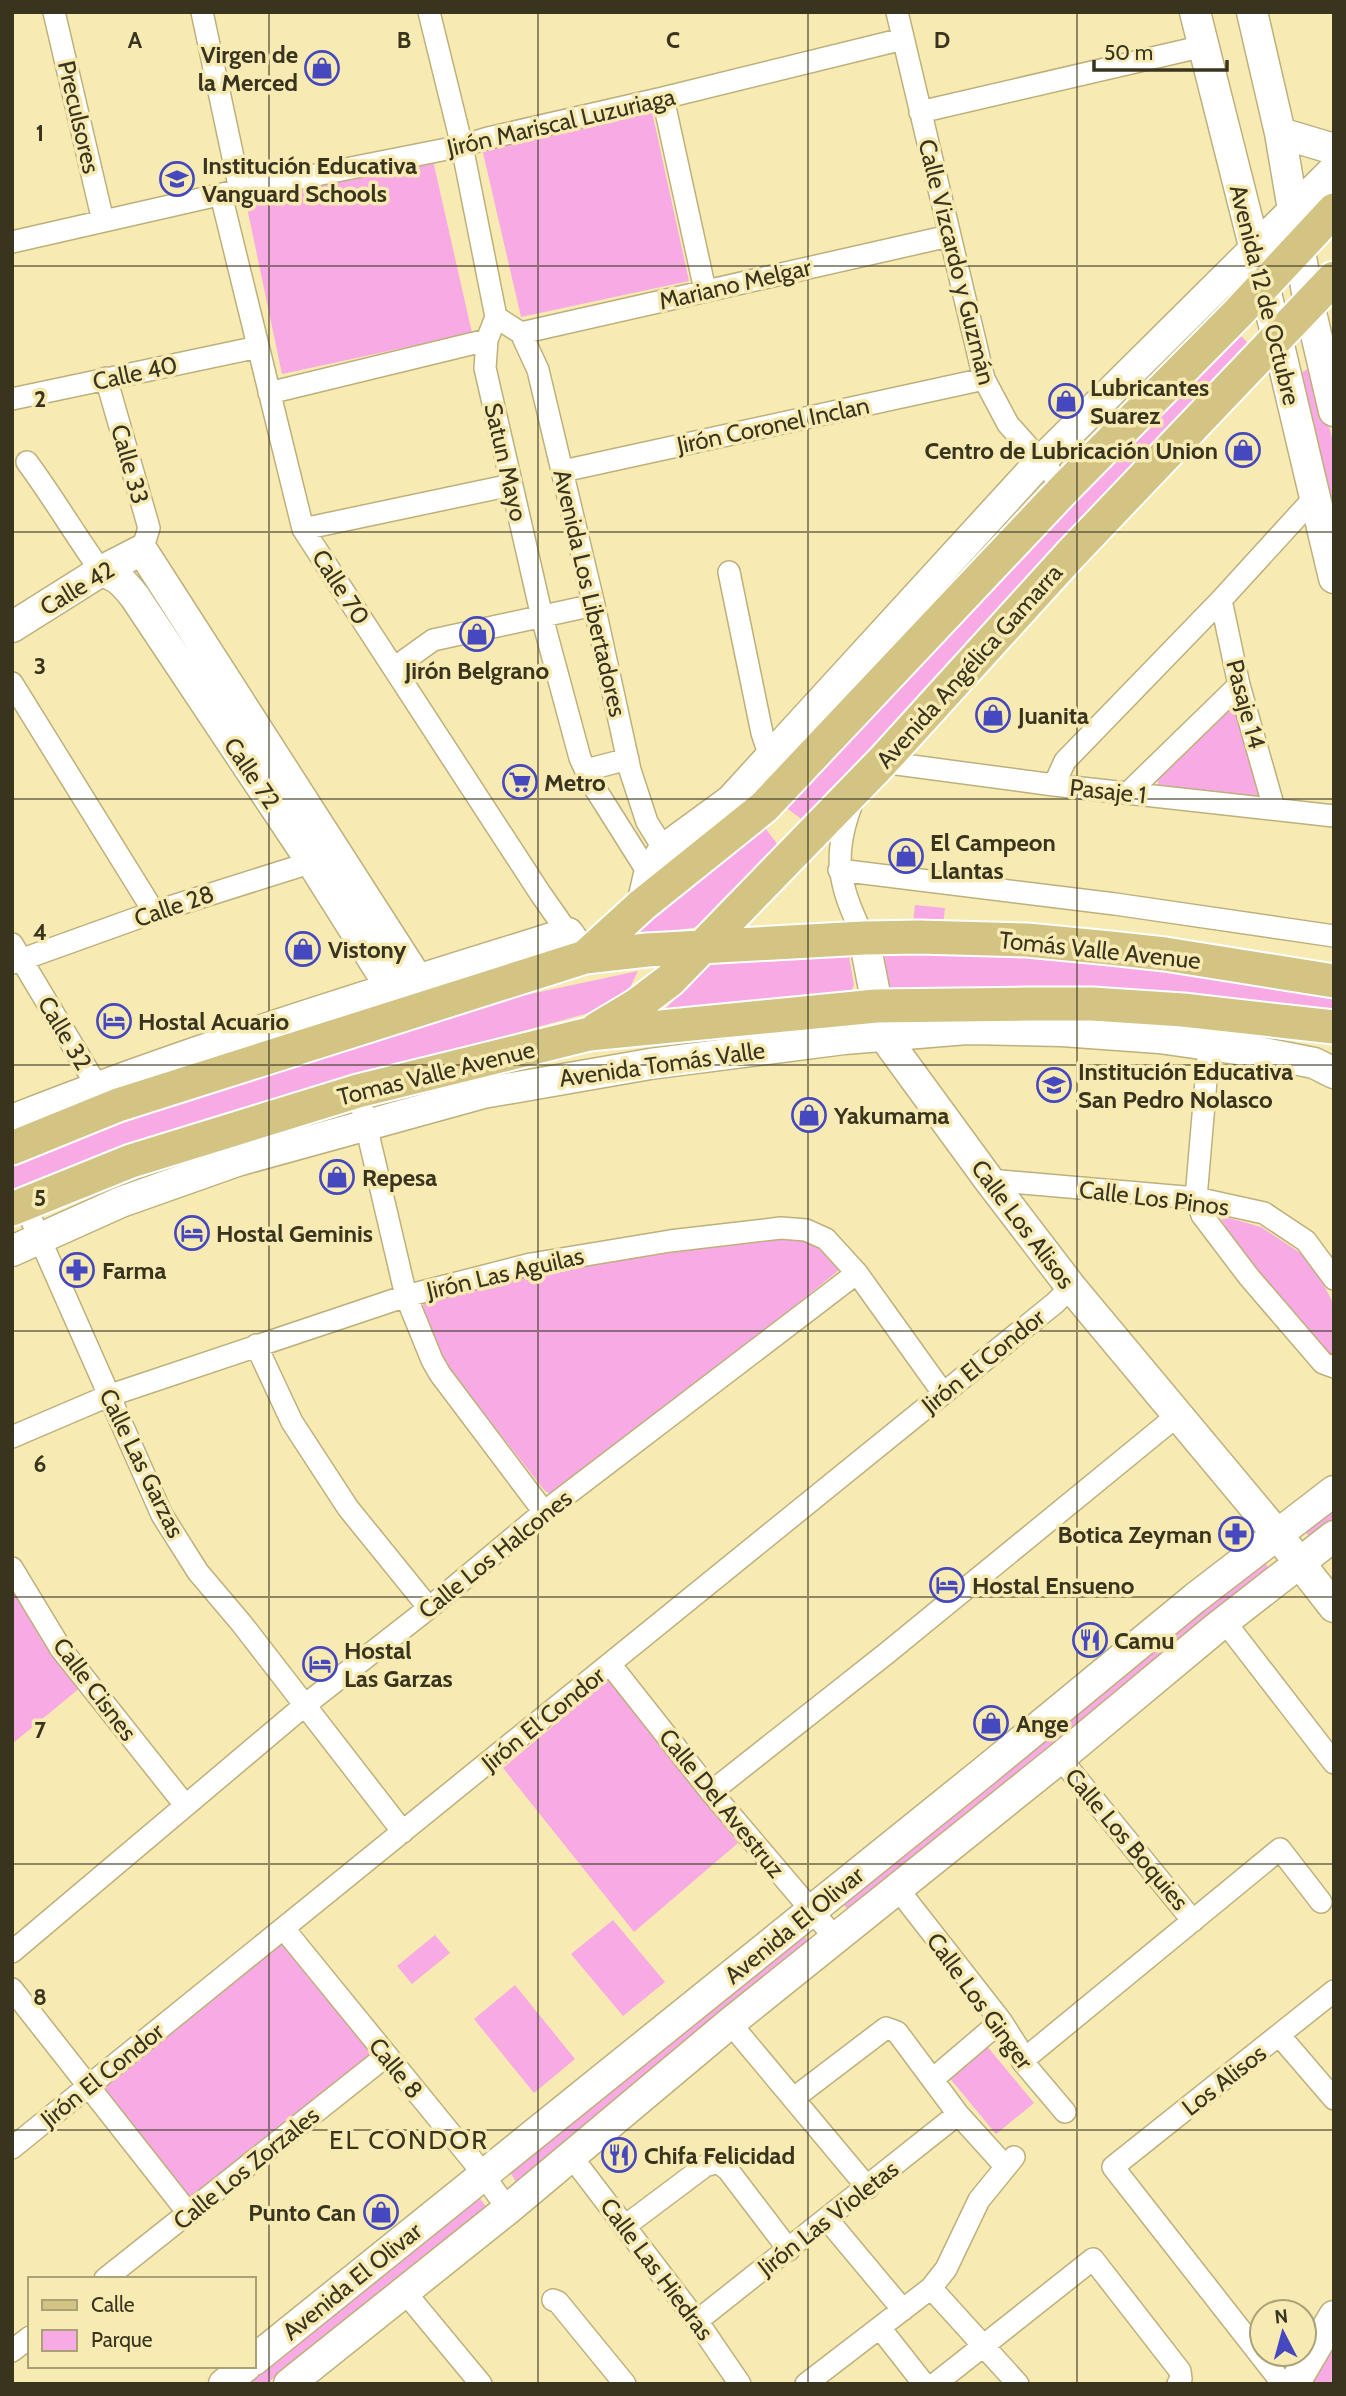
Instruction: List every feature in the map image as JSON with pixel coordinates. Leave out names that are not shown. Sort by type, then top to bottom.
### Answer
[{"type":"main road","name":"Avenida Angélica Gamarra","points":[[576,945],[740,810],[764,807],[1065,488],[1334,210]]},
{"type":"main road","name":"Avenida Angélica Gamarra","points":[[589,1034],[637,1005],[670,980],[883,762],[1071,554],[1334,278]]},
{"type":"main road","points":[[12,1148],[118,1105],[576,945],[646,950],[864,938]]},
{"type":"main road","name":"Tomás Valle Avenue","points":[[864,938],[1027,940],[1110,948],[1334,981]]},
{"type":"main road","name":"Tomás Valle Avenue","points":[[879,1021],[1092,1004],[1183,1010],[1334,1027]]},
{"type":"main road","name":"Tomas Valle Avenue","points":[[18,1206],[131,1161],[358,1091],[589,1034],[879,1021]]},
{"type":"street","name":"Preculsores","points":[[54,12],[103,221]]},
{"type":"street","name":"Calle 70","points":[[202,12],[258,348],[303,529],[576,945]]},
{"type":"street","points":[[429,12],[462,146],[496,317],[521,333]]},
{"type":"street","name":"Calle Vizcardo y Guzmán","points":[[897,12],[984,379],[1008,424],[1065,488]]},
{"type":"street","name":"Avenida 12 de Octubre","points":[[1195,12],[1277,337],[1334,578]]},
{"type":"street","name":"Avenida 12 de Octubre","points":[[1252,12],[1280,133],[1309,304],[1334,411]]},
{"type":"street","name":"Jirón Mariscal Luzuriaga","points":[[12,242],[231,193],[462,146],[903,39]]},
{"type":"street","points":[[920,113],[1204,46]]},
{"type":"street","points":[[663,98],[705,290]]},
{"type":"street","points":[[1280,133],[1334,149]]},
{"type":"street","name":"Avenida Angélica Gamarra","points":[[740,810],[770,757],[1041,461],[1334,170]]},
{"type":"street","name":"Mariano Melgar","points":[[521,333],[949,236]]},
{"type":"street","name":"Satun Mayo","points":[[496,317],[487,341],[485,368],[542,617],[580,758],[659,879]]},
{"type":"street","name":"Avenida Los Libertadores","points":[[521,333],[538,370],[628,759],[647,822],[659,879]]},
{"type":"street","points":[[269,393],[487,341]]},
{"type":"street","name":"Calle 40","points":[[12,399],[258,348]]},
{"type":"street","name":"Calle 33","points":[[106,378],[149,528],[142,550]]},
{"type":"street","name":"Jirón Coronel Inclan","points":[[562,471],[984,379]]},
{"type":"street","points":[[27,462],[101,571]]},
{"type":"street","points":[[303,529],[511,485]]},
{"type":"street","points":[[1054,785],[1065,761],[1221,600],[1315,497]]},
{"type":"street","points":[[142,550],[325,858],[404,984]]},
{"type":"street","name":"Calle 42","points":[[12,627],[101,571],[142,550]]},
{"type":"street","name":"Calle 72","points":[[101,571],[124,582],[325,858]]},
{"type":"street","points":[[729,572],[762,733],[770,757]]},
{"type":"street","points":[[135,597],[163,582]]},
{"type":"street","name":"Pasaje 14","points":[[1221,600],[1239,685],[1274,808]]},
{"type":"street","points":[[394,668],[433,640],[594,605]]},
{"type":"street","points":[[12,683],[154,912]]},
{"type":"street","points":[[1128,793],[1239,685]]},
{"type":"street","points":[[586,770],[628,759]]},
{"type":"street","name":"Pasaje 1","points":[[883,762],[1054,785],[1274,808],[1334,817]]},
{"type":"street","name":"Calle Los Alisos","points":[[859,787],[846,818],[839,852],[839,870],[846,897],[864,938],[879,1021],[989,1180],[1071,1287],[1277,1534],[1334,1607]]},
{"type":"street","name":"Calle 28","points":[[15,956],[325,858]]},
{"type":"street","points":[[839,870],[1115,904],[1334,936]]},
{"type":"street","points":[[12,1120],[97,1086],[404,984],[576,945]]},
{"type":"street","name":"Calle 32","points":[[15,956],[97,1086]]},
{"type":"street","name":"Avenida Tomás Valle","points":[[12,1251],[121,1202],[237,1161],[366,1124],[483,1093],[879,1021],[967,1029],[1062,1031],[1159,1038],[1314,1063],[1334,1073]]},
{"type":"street","points":[[1209,1045],[1196,1198],[1202,1215],[1249,1277],[1323,1363],[1334,1367]]},
{"type":"street","points":[[358,1091],[406,1296],[440,1374],[544,1512]]},
{"type":"street","name":"Calle Los Pinos","points":[[989,1180],[1196,1198],[1264,1213],[1306,1241],[1334,1279]]},
{"type":"street","name":"Calle Las Garzas","points":[[18,1206],[41,1238],[162,1515],[191,1560],[403,1832]]},
{"type":"street","name":"Jirón Las Aguilas","points":[[12,1437],[108,1396],[406,1296],[531,1264],[670,1241],[780,1228],[806,1230],[826,1238],[857,1273],[943,1393]]},
{"type":"street","name":"Calle Los Halcones","points":[[12,1952],[305,1705],[429,1608],[544,1512],[857,1273]]},
{"type":"street","name":"Jirón El Condor","points":[[12,2148],[1055,1303],[1071,1287]]},
{"type":"street","points":[[256,1345],[292,1422],[348,1508],[429,1608]]},
{"type":"street","points":[[711,1792],[887,1653],[1178,1415]]},
{"type":"street","name":"Avenida El Olivar","points":[[256,2358],[1195,1598],[1334,1491]]},
{"type":"street","name":"Avenida El Olivar","points":[[289,2384],[1334,1536]]},
{"type":"street","name":"Calle Cisnes","points":[[12,1568],[61,1649],[185,1805]]},
{"type":"street","points":[[1225,1622],[1334,1763]]},
{"type":"street","name":"Calle Del Avestruz","points":[[610,1664],[711,1792],[836,1939]]},
{"type":"street","name":"Calle Los Boquies","points":[[1060,1758],[1194,1921]]},
{"type":"street","points":[[1022,2061],[1280,1849],[1321,1902]]},
{"type":"street","name":"Calle Los Ginger","points":[[897,1888],[1001,2021],[1017,2046],[1022,2061],[1065,2112]]},
{"type":"street","name":"Calle 8","points":[[284,1928],[509,2208]]},
{"type":"street","points":[[12,1989],[189,2214]]},
{"type":"street","name":"Los Alisos","points":[[1283,2384],[1113,2167],[1334,1991]]},
{"type":"street","points":[[933,2079],[1001,2021]]},
{"type":"street","points":[[730,2024],[868,2188]]},
{"type":"street","points":[[794,2098],[886,2028],[897,2032],[958,2114],[1010,2162],[979,2200],[946,2269],[931,2288],[806,2384]]},
{"type":"street","points":[[1279,2035],[1334,2099]]},
{"type":"street","name":"Calle Los Zorzales","points":[[108,2277],[386,2056]]},
{"type":"street","name":"Jirón Las Violetas","points":[[697,2322],[958,2114]]},
{"type":"street","name":"Calle Las Hiedras","points":[[571,2156],[697,2322],[740,2384]]},
{"type":"street","points":[[625,2226],[705,2166],[718,2162],[728,2170],[789,2250]]},
{"type":"street","points":[[827,2219],[903,2310]]},
{"type":"street","points":[[935,2384],[1093,2259],[1180,2371],[1181,2379],[1178,2384]]},
{"type":"street","points":[[931,2288],[1018,2384]]},
{"type":"street","points":[[404,2291],[481,2384]]},
{"type":"street","points":[[553,2300],[558,2302],[625,2384]]},
{"type":"street","points":[[1294,2384],[1334,2316]]},
{"type":"street","points":[[880,2328],[924,2384]]},
{"type":"street","points":[[12,2351],[28,2339]]},
{"type":"street","points":[[224,2384],[244,2368]]},
{"type":"green space","points":[[651,107],[689,281],[521,317],[481,144]]},
{"type":"green space","points":[[432,156],[472,333],[282,374],[245,198]]},
{"type":"green space","points":[[1234,329],[1252,347],[804,821],[784,806]]},
{"type":"green space","points":[[1315,365],[1334,447],[1334,532],[1297,375]]},
{"type":"green space","points":[[1234,700],[1263,791],[1259,800],[1159,786],[1156,775]]},
{"type":"green space","points":[[763,825],[781,849],[698,927],[614,940]]},
{"type":"green space","points":[[915,905],[945,908],[943,925],[913,922]]},
{"type":"green space","points":[[894,948],[1121,957],[1334,988],[1334,1017],[894,995],[886,989],[885,955]]},
{"type":"green space","points":[[848,951],[854,985],[850,995],[659,1015],[716,958]]},
{"type":"green space","points":[[638,971],[622,1004],[464,1047],[190,1130],[12,1197],[12,1166],[92,1134],[249,1079],[507,999]]},
{"type":"green space","points":[[1219,1215],[1261,1227],[1311,1260],[1334,1305],[1334,1356],[1321,1350],[1244,1259]]},
{"type":"green space","points":[[794,1237],[821,1248],[843,1267],[557,1497],[545,1491],[439,1356],[424,1313],[423,1300],[528,1277],[634,1257]]},
{"type":"green space","points":[[1334,1500],[1334,1526],[1311,1543],[1301,1520]]},
{"type":"green space","points":[[1260,1558],[1273,1572],[850,1912],[837,1897]]},
{"type":"green space","points":[[12,1586],[21,1603],[81,1687],[12,1744]]},
{"type":"green space","points":[[608,1680],[738,1843],[634,1932],[503,1768]]},
{"type":"green space","points":[[613,1920],[665,1982],[623,2016],[571,1954]]},
{"type":"green space","points":[[798,1928],[809,1942],[518,2186],[506,2164]]},
{"type":"green space","points":[[284,1929],[386,2056],[189,2214],[90,2085]]},
{"type":"green space","points":[[435,1935],[450,1953],[412,1984],[397,1966]]},
{"type":"green space","points":[[515,1985],[575,2059],[534,2093],[474,2019]]},
{"type":"green space","points":[[986,2045],[1034,2103],[996,2134],[948,2076]]},
{"type":"green space","points":[[473,2189],[487,2208],[266,2384],[232,2384],[252,2368],[256,2368],[256,2365]]},
{"type":"green space","points":[[1334,2344],[1334,2384],[1308,2384]]},
{"type":"place","name":"Virgen de la Merced","points":[[322,68]]},
{"type":"place","name":"Institución Educativa Vanguard Schools","points":[[177,179]]},
{"type":"place","name":"Lubricantes Suarez","points":[[1066,401]]},
{"type":"place","name":"Centro de Lubricación Union","points":[[1243,450]]},
{"type":"place","name":"Jirón Belgrano","points":[[477,634]]},
{"type":"place","name":"Juanita","points":[[993,715]]},
{"type":"place","name":"Metro","points":[[520,782]]},
{"type":"place","name":"El Campeon Llantas","points":[[906,856]]},
{"type":"place","name":"Vistony","points":[[303,949]]},
{"type":"place","name":"Hostal Acuario","points":[[114,1021]]},
{"type":"place","name":"Institución Educativa San Pedro Nolasco","points":[[1054,1085]]},
{"type":"place","name":"Yakumama","points":[[809,1115]]},
{"type":"place","name":"Repesa","points":[[337,1177]]},
{"type":"place","name":"Hostal Geminis","points":[[192,1233]]},
{"type":"place","name":"Farma","points":[[77,1270]]},
{"type":"place","name":"Botica Zeyman","points":[[1236,1534]]},
{"type":"place","name":"Hostal Ensueno","points":[[947,1585]]},
{"type":"place","name":"Camu","points":[[1090,1640]]},
{"type":"place","name":"Hostal Las Garzas","points":[[320,1664]]},
{"type":"place","name":"Ange","points":[[991,1723]]},
{"type":"place","name":"Chifa Felicidad","points":[[619,2155]]},
{"type":"place","name":"Punto Can","points":[[381,2212]]},
{"type":"district","name":"EL CONDOR","points":[[409,2140]]}]
